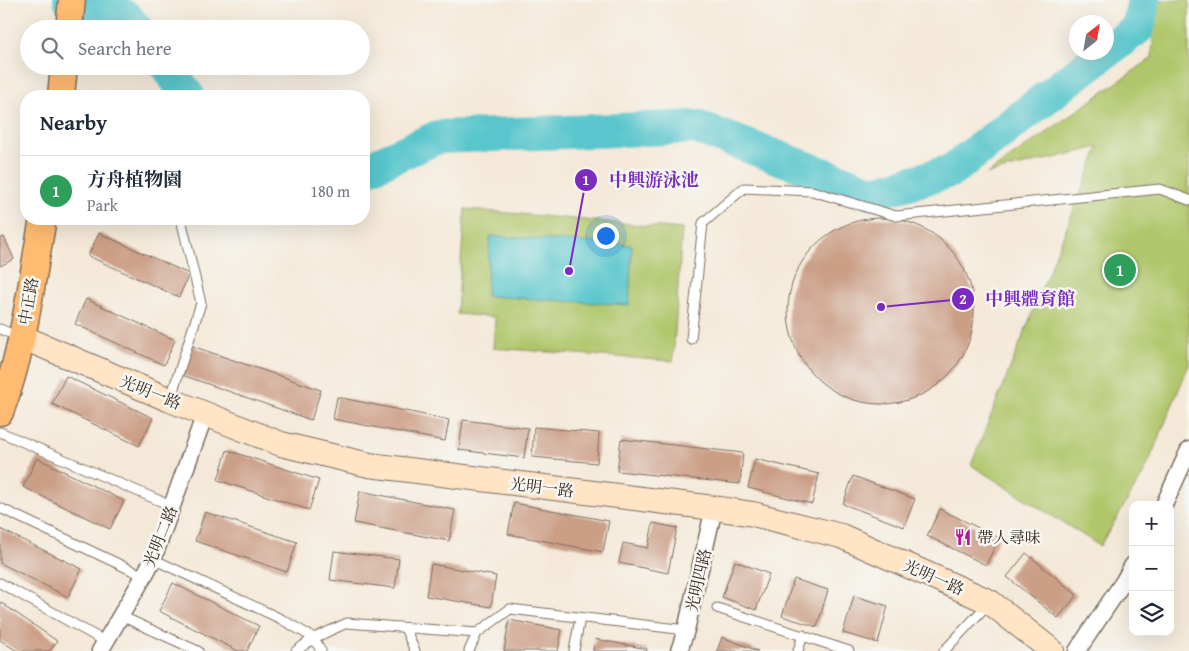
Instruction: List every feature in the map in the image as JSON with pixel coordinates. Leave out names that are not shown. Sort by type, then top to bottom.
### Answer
[{"type":"main road","points":[[70,20],[72,0]]},
{"type":"main road","points":[[62,90],[63,75]]},
{"type":"main road","name":"中正路","points":[[0,412],[11,384],[11,333],[41,225]]},
{"type":"street","name":"光明一路","points":[[11,333],[170,400],[281,444],[370,465],[753,514],[841,536],[990,602],[1052,651]]},
{"type":"street","name":"光明二路","points":[[103,646],[152,559],[205,414]]},
{"type":"street","points":[[1166,501],[1189,450]]},
{"type":"street","name":"光明四路","points":[[679,651],[686,630],[714,508]]},
{"type":"street","points":[[1077,651],[1129,572]]},
{"type":"lane","points":[[691,340],[703,223],[744,188],[812,191],[896,216],[1160,189],[1189,200]]},
{"type":"lane","points":[[170,400],[201,303],[182,225]]},
{"type":"lane","points":[[0,432],[172,506]]},
{"type":"lane","points":[[0,508],[144,576]]},
{"type":"lane","points":[[152,559],[281,619],[314,638],[321,651]]},
{"type":"lane","points":[[0,583],[103,646]]},
{"type":"lane","points":[[944,651],[990,602]]},
{"type":"lane","points":[[717,608],[849,651]]},
{"type":"lane","points":[[469,651],[477,633],[510,609],[686,630]]},
{"type":"lane","points":[[121,616],[198,651]]},
{"type":"lane","points":[[574,651],[580,618]]},
{"type":"lane","points":[[296,651],[314,638],[348,623],[477,633]]},
{"type":"lane","points":[[405,628],[415,651]]},
{"type":"lane","points":[[798,651],[803,635]]},
{"type":"green space","points":[[1154,0],[1189,0],[1189,365],[1145,471],[1100,546],[971,465],[1099,147],[987,174],[1152,58]]},
{"type":"green space","points":[[465,209],[682,229],[673,361],[493,348],[495,317],[457,314]]},
{"type":"water","points":[[490,236],[632,245],[629,305],[486,296]]},
{"type":"building","points":[[881,218],[899,220],[916,225],[933,234],[947,245],[958,259],[967,276],[972,293],[974,311],[972,329],[967,346],[958,363],[947,377],[933,388],[916,397],[899,402],[881,404],[863,402],[846,397],[829,388],[815,377],[804,363],[795,346],[790,329],[788,311],[790,293],[795,276],[804,259],[815,245],[829,234],[846,225],[863,220]]},
{"type":"building","points":[[99,233],[189,274],[179,297],[88,256]]},
{"type":"building","points":[[4,237],[14,259],[0,266],[0,239]]},
{"type":"building","points":[[86,299],[175,340],[164,365],[75,324]]},
{"type":"building","points":[[189,345],[321,390],[311,420],[179,374]]},
{"type":"building","points":[[66,376],[153,418],[139,446],[52,404]]},
{"type":"building","points":[[337,397],[449,420],[445,441],[333,419]]},
{"type":"building","points":[[463,420],[528,428],[524,458],[459,450]]},
{"type":"building","points":[[534,427],[599,433],[597,463],[532,457]]},
{"type":"building","points":[[621,439],[743,453],[740,484],[617,471]]},
{"type":"building","points":[[227,450],[319,480],[309,510],[218,480]]},
{"type":"building","points":[[37,458],[124,501],[110,529],[23,487]]},
{"type":"building","points":[[755,459],[819,474],[812,504],[748,488]]},
{"type":"building","points":[[853,476],[915,499],[904,527],[843,504]]},
{"type":"building","points":[[360,491],[455,510],[449,541],[354,523]]},
{"type":"building","points":[[514,503],[609,521],[603,552],[508,534]]},
{"type":"building","name":"帶人尋味","points":[[940,509],[999,538],[986,565],[927,536]]},
{"type":"building","points":[[205,512],[297,542],[287,572],[195,541]]},
{"type":"building","points":[[653,523],[677,528],[668,573],[619,563],[623,543],[648,548]]},
{"type":"building","points":[[0,529],[82,569],[68,597],[0,563]]},
{"type":"building","points":[[334,551],[399,559],[395,588],[330,580]]},
{"type":"building","points":[[1026,553],[1077,595],[1058,618],[1007,577]]},
{"type":"building","points":[[735,561],[769,574],[756,610],[722,597]]},
{"type":"building","points":[[431,564],[496,576],[491,607],[426,596]]},
{"type":"building","points":[[794,579],[828,590],[817,627],[782,616]]},
{"type":"building","points":[[173,583],[259,626],[247,651],[238,651],[159,611]]},
{"type":"building","points":[[854,596],[888,606],[878,643],[843,633]]},
{"type":"building","points":[[0,602],[57,641],[50,651],[17,651],[0,640]]},
{"type":"building","points":[[509,620],[562,630],[558,651],[504,651]]},
{"type":"building","points":[[722,637],[758,651],[717,651]]},
{"type":"building","points":[[595,639],[647,649],[647,651],[593,651]]},
{"type":"waterway","points":[[70,0],[126,17],[128,20]]},
{"type":"waterway","points":[[1114,46],[1138,28],[1144,0]]},
{"type":"waterway","points":[[370,167],[438,137],[696,127],[874,193],[951,171],[1095,60]]},
{"type":"waterway","points":[[173,75],[184,90]]},
{"type":"place","name":"方舟植物園","points":[[1120,270]]},
{"type":"place","name":"中興游泳池","points":[[569,271]]},
{"type":"place","name":"中興體育館","points":[[881,307]]},
{"type":"place","name":"帶人尋味","points":[[963,537]]}]
